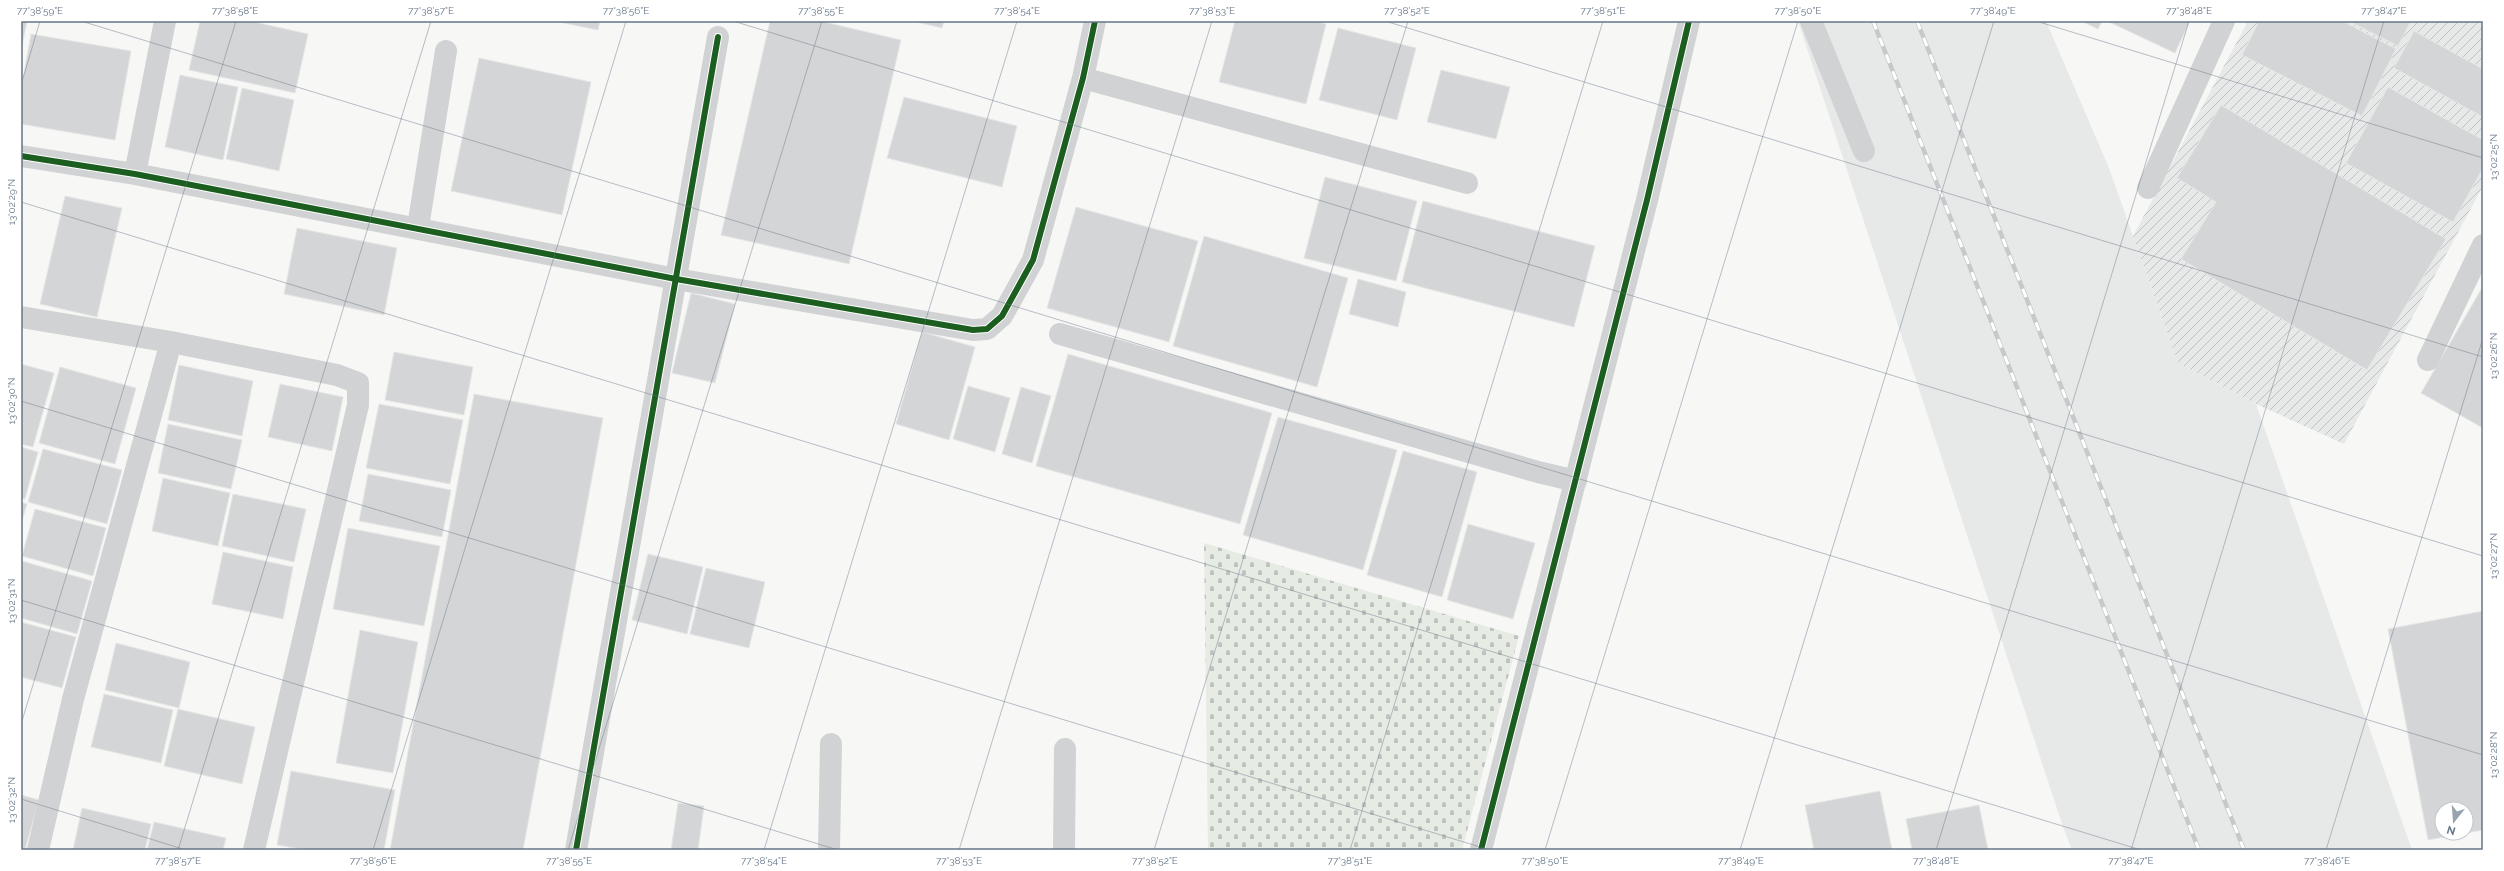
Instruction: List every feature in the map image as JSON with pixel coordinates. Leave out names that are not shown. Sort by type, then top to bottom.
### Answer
[{"type":"street","points":[[135,174],[165,21]]},
{"type":"street","points":[[21,156],[135,174],[418,227],[676,279],[973,330],[987,329],[1002,316],[1033,260],[1083,78],[1095,21]]},
{"type":"street","points":[[1481,850],[1647,200],[1689,21]]},
{"type":"street","points":[[1811,21],[1864,151]]},
{"type":"street","points":[[2148,188],[2224,21]]},
{"type":"street","points":[[576,850],[718,37]]},
{"type":"street","points":[[418,227],[446,51]]},
{"type":"street","points":[[1083,78],[1467,183]]},
{"type":"street","points":[[2428,360],[2483,245]]},
{"type":"street","points":[[21,317],[171,342],[337,375],[358,383],[358,404],[254,850]]},
{"type":"street","points":[[1060,334],[1538,472],[1576,481]]},
{"type":"street","points":[[38,850],[73,699],[171,342]]},
{"type":"street","points":[[829,850],[831,744]]},
{"type":"street","points":[[1064,850],[1065,749]]},
{"type":"shaded area","points":[[1798,21],[2046,21],[2109,168],[2178,363],[2256,404],[2412,850],[2072,850],[2063,827]]},
{"type":"shaded area","points":[[2248,21],[2483,21],[2483,186],[2344,444],[2256,404],[2178,363],[2133,236]]},
{"type":"green space","points":[[1204,543],[1519,636],[1462,850],[1208,850]]},
{"type":"building","points":[[21,21],[27,21],[21,51]]},
{"type":"building","points":[[200,21],[250,21],[308,34],[295,93],[189,70]]},
{"type":"building","points":[[554,21],[600,21],[598,30]]},
{"type":"building","points":[[770,21],[820,21],[901,40],[849,264],[721,235]]},
{"type":"building","points":[[912,21],[944,21],[942,28]]},
{"type":"building","points":[[1235,21],[1314,21],[1326,24],[1306,104],[1219,82]]},
{"type":"building","points":[[2081,21],[2102,21],[2098,29]]},
{"type":"building","points":[[2107,21],[2190,21],[2175,53]]},
{"type":"building","points":[[2259,21],[2342,21],[2396,49],[2362,116],[2242,55]]},
{"type":"building","points":[[2349,21],[2411,21],[2398,46]]},
{"type":"building","points":[[1338,28],[1416,48],[1397,120],[1319,100]]},
{"type":"building","points":[[2414,31],[2483,69],[2483,117],[2394,68]]},
{"type":"building","points":[[31,34],[131,51],[115,140],[21,124],[21,90]]},
{"type":"building","points":[[479,58],[591,82],[562,215],[451,191]]},
{"type":"building","points":[[1441,70],[1510,87],[1496,139],[1427,122]]},
{"type":"building","points":[[180,75],[238,87],[223,160],[165,147]]},
{"type":"building","points":[[2388,87],[2483,140],[2483,168],[2453,222],[2346,163]]},
{"type":"building","points":[[242,88],[294,100],[279,171],[226,159]]},
{"type":"building","points":[[904,97],[1017,126],[1002,187],[887,158]]},
{"type":"building","points":[[2221,105],[2446,239],[2367,370],[2181,259],[2216,202],[2177,178]]},
{"type":"building","points":[[1325,177],[1417,201],[1396,281],[1304,258]]},
{"type":"building","points":[[65,196],[122,208],[97,317],[40,304]]},
{"type":"building","points":[[1423,201],[1595,246],[1574,327],[1402,282]]},
{"type":"building","points":[[1076,207],[1198,241],[1169,342],[1047,308]]},
{"type":"building","points":[[297,228],[397,248],[384,315],[284,294]]},
{"type":"building","points":[[1204,236],[1348,278],[1317,387],[1173,346]]},
{"type":"building","points":[[1358,279],[1406,292],[1398,327],[1349,314]]},
{"type":"building","points":[[2483,286],[2483,428],[2421,393]]},
{"type":"building","points":[[691,293],[735,304],[715,383],[672,373]]},
{"type":"building","points":[[922,332],[975,347],[949,440],[896,424]]},
{"type":"building","points":[[394,352],[473,367],[464,415],[385,400]]},
{"type":"building","points":[[1068,354],[1272,413],[1240,524],[1036,466]]},
{"type":"building","points":[[21,364],[54,373],[33,447],[21,444]]},
{"type":"building","points":[[179,365],[253,381],[242,436],[168,420]]},
{"type":"building","points":[[60,367],[136,388],[115,464],[39,443]]},
{"type":"building","points":[[280,384],[343,397],[332,451],[268,437]]},
{"type":"building","points":[[968,386],[1010,398],[995,452],[953,439]]},
{"type":"building","points":[[1021,387],[1051,396],[1032,463],[1002,454]]},
{"type":"building","points":[[474,394],[603,418],[523,850],[390,850]]},
{"type":"building","points":[[379,404],[463,420],[450,484],[366,468]]},
{"type":"building","points":[[1278,417],[1397,450],[1363,570],[1243,535]]},
{"type":"building","points":[[168,424],[242,440],[231,489],[158,473]]},
{"type":"building","points":[[21,447],[38,452],[25,499],[21,498]]},
{"type":"building","points":[[43,449],[122,470],[107,524],[28,502]]},
{"type":"building","points":[[1403,451],[1477,472],[1442,597],[1367,575]]},
{"type":"building","points":[[368,474],[451,490],[442,537],[359,521]]},
{"type":"building","points":[[163,478],[230,493],[218,546],[152,531]]},
{"type":"building","points":[[233,494],[306,509],[294,562],[222,546]]},
{"type":"building","points":[[21,502],[27,504],[21,524]]},
{"type":"building","points":[[35,509],[106,528],[93,576],[22,556]]},
{"type":"building","points":[[1468,524],[1535,543],[1513,619],[1447,600]]},
{"type":"building","points":[[348,528],[440,546],[424,626],[333,609]]},
{"type":"building","points":[[223,552],[293,567],[283,619],[212,604]]},
{"type":"building","points":[[648,554],[703,567],[687,634],[632,620]]},
{"type":"building","points":[[22,561],[92,581],[77,634],[21,618]]},
{"type":"building","points":[[706,568],[765,582],[749,648],[690,634]]},
{"type":"building","points":[[2483,611],[2483,830],[2474,832],[2474,801],[2434,801],[2434,839],[2428,840],[2388,629]]},
{"type":"building","points":[[21,622],[76,637],[62,688],[21,677]]},
{"type":"building","points":[[360,630],[418,642],[393,773],[336,763]]},
{"type":"building","points":[[116,643],[190,662],[179,708],[105,690]]},
{"type":"building","points":[[104,694],[173,710],[161,763],[91,747]]},
{"type":"building","points":[[178,709],[255,727],[242,784],[164,766]]},
{"type":"building","points":[[291,771],[395,790],[384,850],[306,850],[277,845]]},
{"type":"building","points":[[1880,791],[1892,850],[1814,850],[1805,805]]},
{"type":"building","points":[[21,795],[39,800],[25,850],[21,850]]},
{"type":"building","points":[[678,803],[704,806],[698,850],[671,850]]},
{"type":"building","points":[[1979,805],[1988,850],[1912,850],[1906,819]]},
{"type":"building","points":[[82,808],[151,824],[145,850],[73,850]]},
{"type":"building","points":[[154,822],[226,838],[223,850],[147,850]]},
{"type":"railway","points":[[1873,21],[2199,850]]},
{"type":"railway","points":[[1917,21],[2244,850]]},
{"type":"cycle path","points":[[21,156],[135,174],[676,279],[973,330],[987,329],[1002,316],[1033,260],[1083,78],[1095,21]]},
{"type":"cycle path","points":[[1481,850],[1647,200],[1689,21]]},
{"type":"cycle path","points":[[576,850],[718,37]]}]
